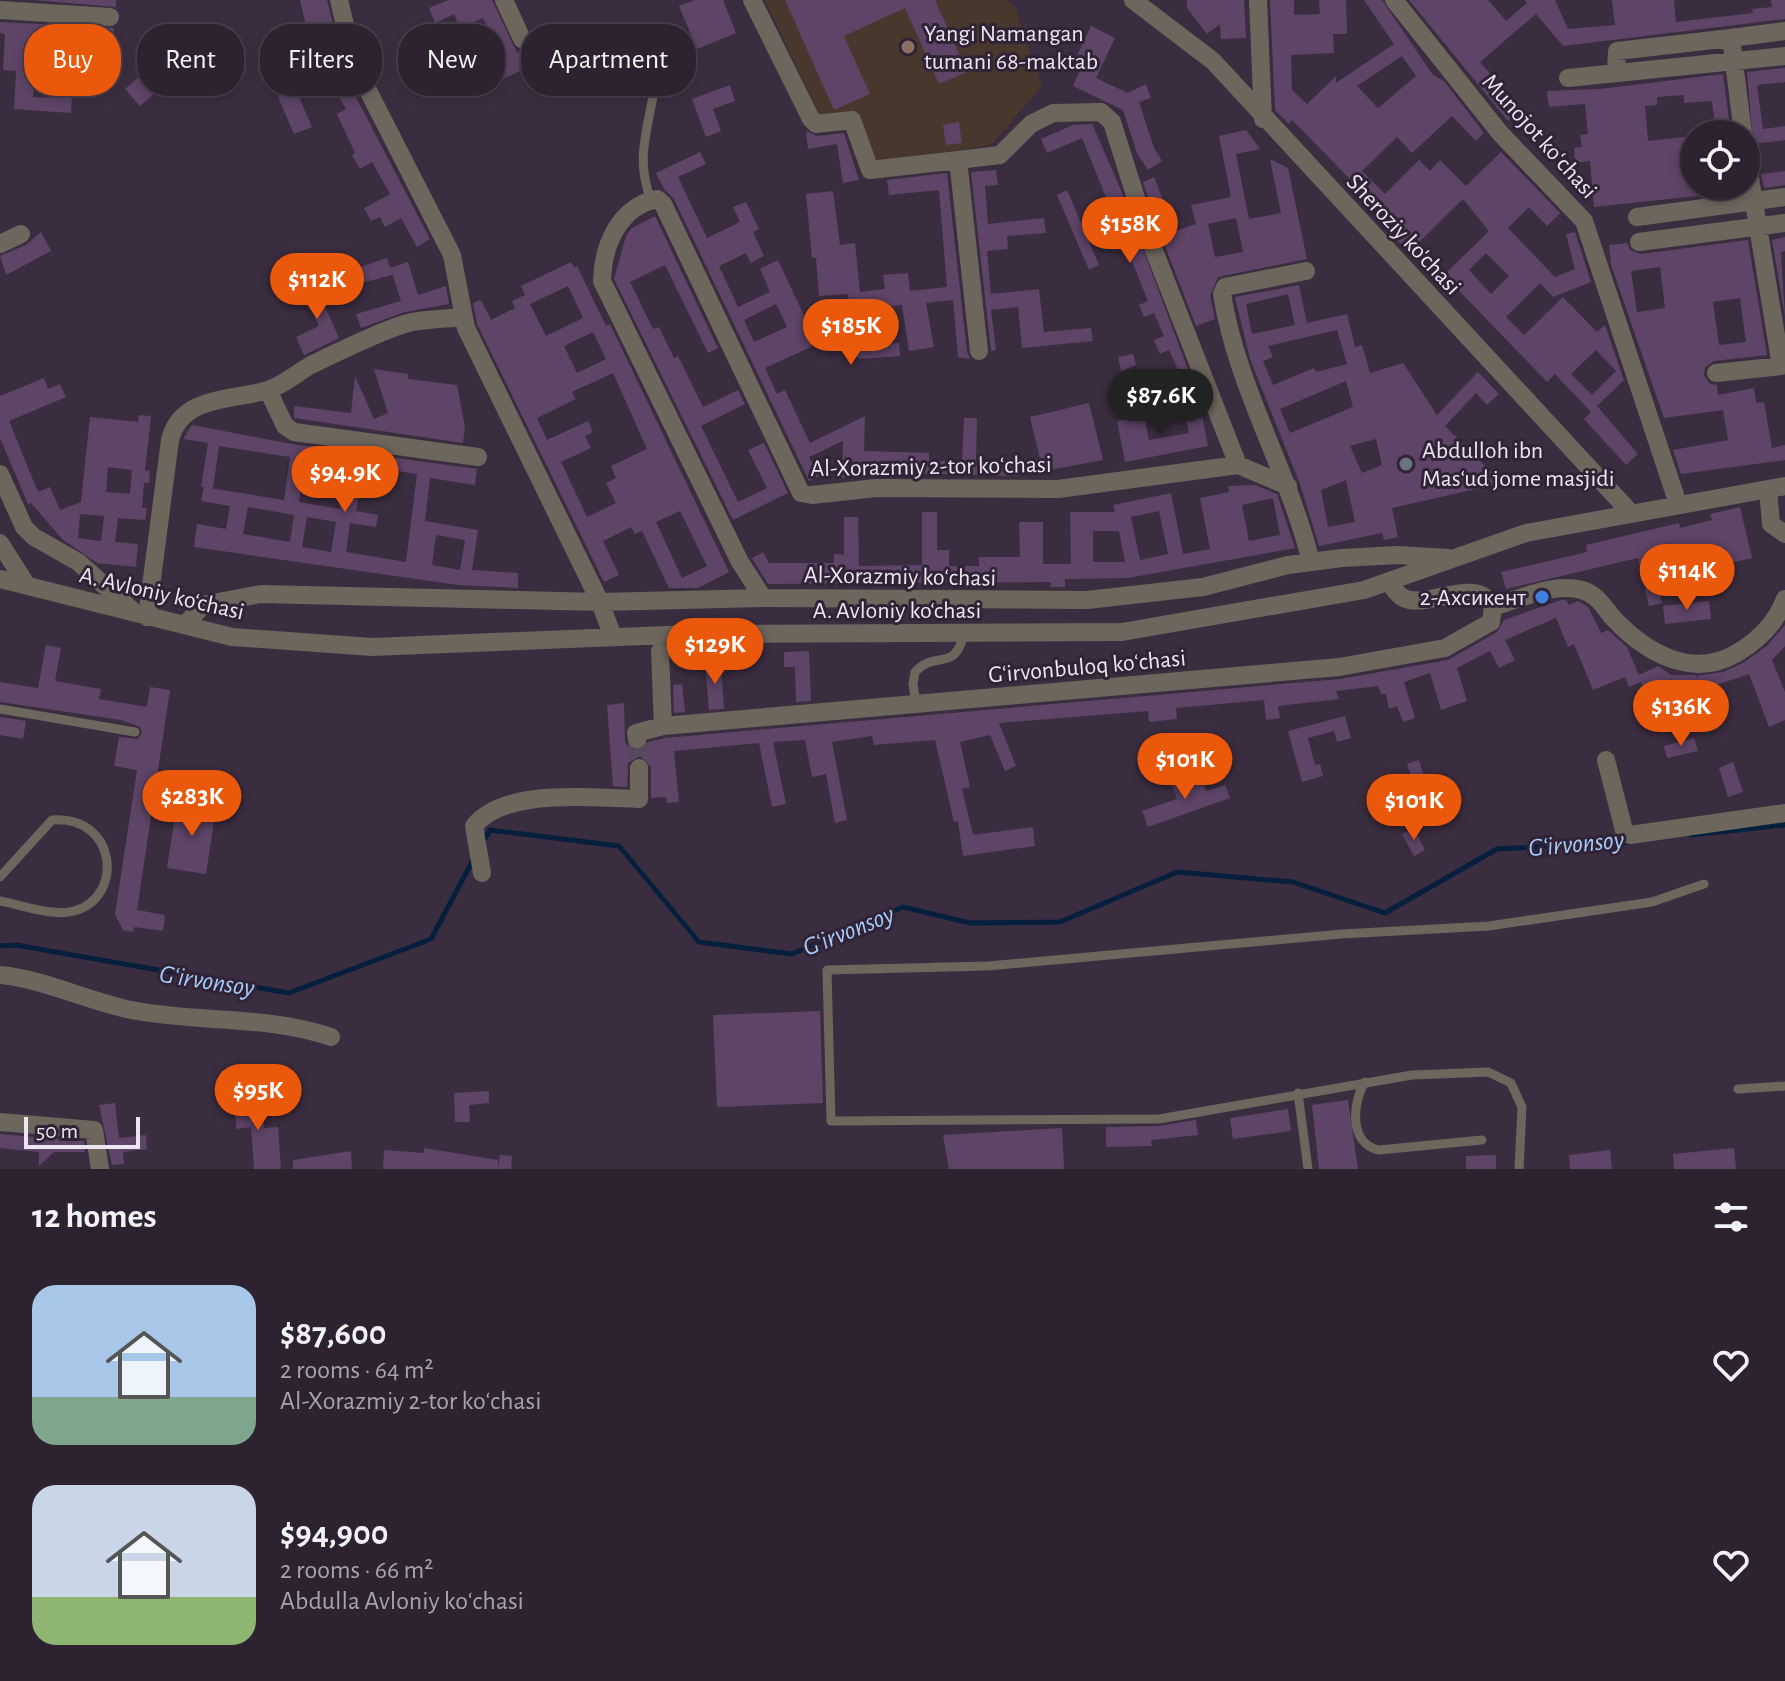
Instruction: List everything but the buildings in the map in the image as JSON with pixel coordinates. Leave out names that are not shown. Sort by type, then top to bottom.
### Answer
[{"type":"street","points":[[339,0],[354,63],[452,255],[466,328],[600,602],[613,637]]},
{"type":"street","points":[[504,0],[521,37]]},
{"type":"street","points":[[752,0],[811,119],[816,124],[852,120],[870,170],[1000,155],[1031,124],[1053,113],[1101,112],[1112,122],[1146,230],[1238,465],[1288,486]]},
{"type":"street","name":"Sheroziy ko'chasi","points":[[1133,0],[1213,61],[1263,119],[1630,512]]},
{"type":"street","points":[[1258,0],[1263,119]]},
{"type":"street","name":"Munojot koʻchasi","points":[[1394,0],[1500,133],[1584,221],[1678,504]]},
{"type":"street","points":[[0,10],[110,17]]},
{"type":"street","points":[[1616,72],[1617,51],[1785,31]]},
{"type":"street","points":[[1731,38],[1741,120]]},
{"type":"street","points":[[1568,78],[1785,56]]},
{"type":"street","points":[[958,160],[979,351]]},
{"type":"street","points":[[1637,217],[1785,197]]},
{"type":"street","name":"Al-Xorazmiy 2-tor koʻchasi","points":[[651,200],[657,199],[663,204],[801,493],[812,495],[876,488],[1058,489],[1238,465]]},
{"type":"street","points":[[651,200],[639,204],[617,224],[603,266],[602,281],[740,562],[763,598]]},
{"type":"street","points":[[1716,373],[1783,365],[1752,202]]},
{"type":"street","points":[[1639,242],[1785,223]]},
{"type":"street","points":[[0,244],[21,234]]},
{"type":"street","points":[[1306,271],[1223,290],[1229,338],[1288,486],[1311,562]]},
{"type":"street","points":[[142,616],[173,425],[189,410],[230,395],[268,390],[311,366],[407,323],[464,317]]},
{"type":"street","points":[[268,390],[285,426],[294,432],[478,457]]},
{"type":"street","points":[[0,474],[24,527],[34,537],[78,562],[142,616]]},
{"type":"street","points":[[1776,487],[1771,524],[1785,534]]},
{"type":"street","name":"A. Avloniy ko‘chasi","points":[[0,579],[232,637],[372,647],[613,637],[1122,632],[1269,608],[1389,582],[1448,558],[1526,533],[1776,487]]},
{"type":"street","points":[[0,543],[26,584]]},
{"type":"street","name":"Al-Xorazmiy koʻchasi","points":[[185,625],[203,605],[261,594],[600,602],[763,598],[1087,600],[1203,587],[1311,562],[1381,555],[1448,558]]},
{"type":"street","points":[[1389,582],[1401,596],[1409,599],[1455,593],[1483,596],[1493,607],[1561,589],[1578,589],[1600,600],[1633,637],[1653,651],[1674,660],[1702,664],[1731,657],[1758,640],[1780,613],[1785,599]]},
{"type":"street","name":"Gʻirvonbuloq koʻchasi","points":[[637,739],[636,733],[642,729],[663,726],[1280,674],[1390,659],[1445,648],[1474,634],[1491,622],[1493,607]]},
{"type":"street","points":[[660,651],[663,726]]},
{"type":"street","points":[[1606,760],[1625,834],[1785,813]]},
{"type":"street","points":[[482,873],[474,826],[483,816],[502,806],[532,799],[639,799],[639,768]]},
{"type":"street","points":[[0,975],[129,1009],[239,1023],[281,1024],[331,1037]]},
{"type":"street","points":[[0,1122],[89,1127],[97,1134],[100,1169]]},
{"type":"lane","points":[[651,200],[641,174],[653,96]]},
{"type":"lane","points":[[916,704],[913,696],[915,672],[929,663],[954,657],[959,652],[964,633]]},
{"type":"lane","points":[[0,709],[135,732]]},
{"type":"lane","points":[[0,877],[52,820],[73,818],[91,828],[103,844],[108,863],[99,892],[76,911],[0,901]]},
{"type":"lane","points":[[1519,1169],[1522,1107],[1511,1083],[1488,1072],[1412,1075],[1159,1119],[831,1121],[827,970],[988,966],[1342,934],[1489,926],[1652,902],[1704,884]]},
{"type":"lane","points":[[1365,1082],[1355,1107],[1359,1138],[1369,1148],[1379,1150],[1482,1140]]},
{"type":"lane","points":[[1738,1089],[1785,1086]]},
{"type":"lane","points":[[1298,1093],[1308,1169]]},
{"type":"shaded area","name":"Yangi Namangan tumani 68-maktab","points":[[765,0],[1007,0],[1015,7],[1042,86],[991,145],[872,164],[858,114],[821,119]]},
{"type":"waterway","name":"G‘irvonsoy","points":[[1691,835],[1785,825]]},
{"type":"waterway","name":"G‘irvonsoy","points":[[482,844],[490,830],[619,846],[699,942],[792,954],[903,907],[970,923],[1060,922],[1177,872],[1293,882],[1385,913],[1497,849],[1629,842]]},
{"type":"waterway","name":"G‘irvonsoy","points":[[0,946],[16,945],[289,993],[431,939],[473,860]]},
{"type":"tunnel","points":[[637,739],[639,768]]},
{"type":"place","name":"Yangi Namangan tumani 68-maktab","points":[[908,47]]},
{"type":"place","name":"Abdulloh ibn Mas‘ud jome masjidi","points":[[1406,464]]},
{"type":"place","name":"2-Ахсикент","points":[[1542,597]]}]
